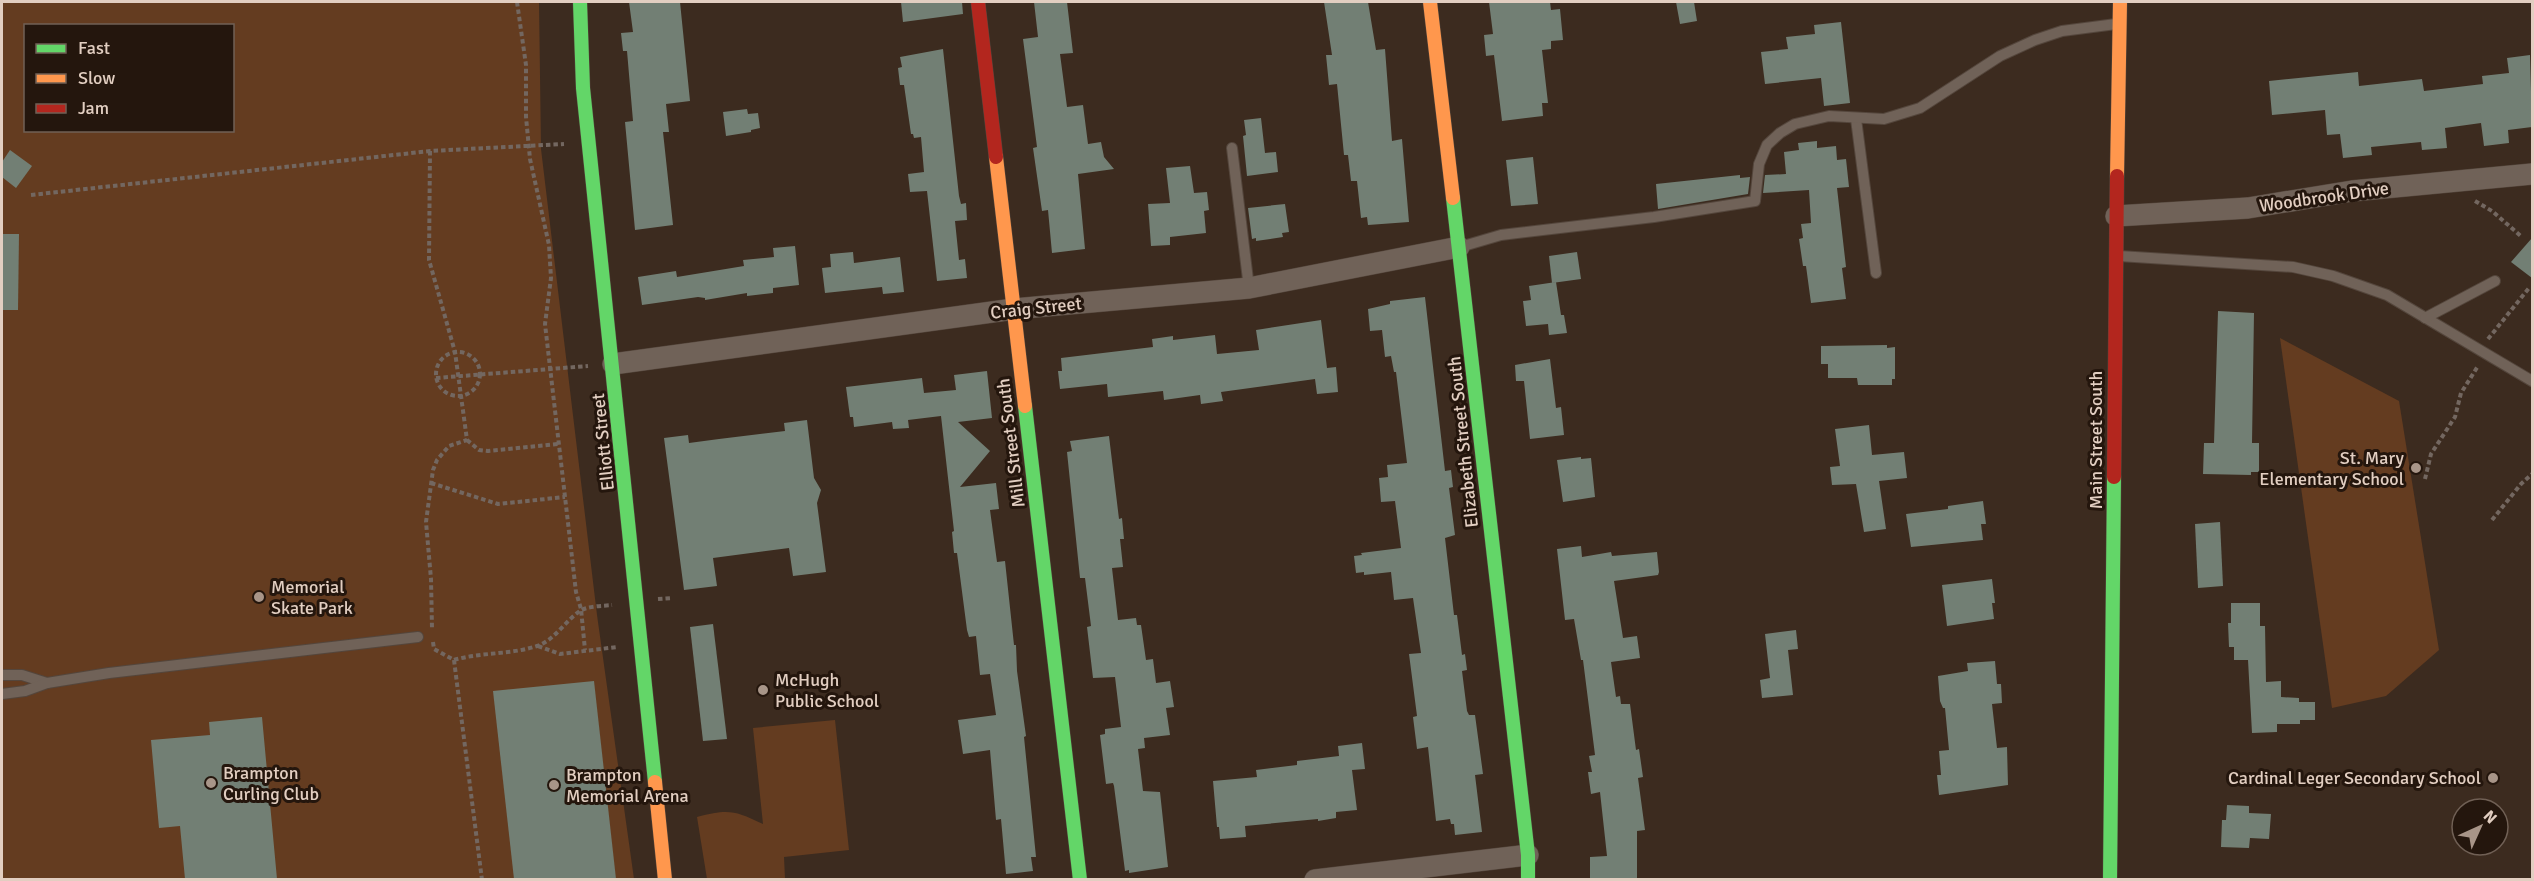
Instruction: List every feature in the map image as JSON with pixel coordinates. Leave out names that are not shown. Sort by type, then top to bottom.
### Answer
[{"type":"street","name":"Elliott Street","points":[[580,2],[583,88],[665,879]]},
{"type":"street","name":"Mill Street South","points":[[978,2],[1080,879]]},
{"type":"street","name":"Elizabeth Street South","points":[[1430,2],[1528,855],[1528,879]]},
{"type":"street","name":"Main Street South","points":[[2110,879],[2115,256],[2120,2]]},
{"type":"street","name":"Woodbrook Drive","points":[[2116,216],[2248,208],[2352,191],[2532,174]]},
{"type":"street","name":"Craig Street","points":[[613,364],[1014,309],[1249,288],[1459,247]]},
{"type":"street","points":[[1315,879],[1528,855]]},
{"type":"lane","points":[[1459,247],[1501,235],[1654,217],[1755,201],[1759,164],[1767,145],[1780,133],[1795,124],[1829,116],[1884,119],[1920,108],[2000,56],[2044,36],[2120,23]]},
{"type":"lane","points":[[1856,119],[1876,273]]},
{"type":"lane","points":[[1232,148],[1249,288]]},
{"type":"lane","points":[[2115,256],[2294,267],[2333,276],[2387,295],[2532,381]]},
{"type":"lane","points":[[2426,318],[2495,281]]},
{"type":"lane","points":[[2,694],[25,691],[47,683],[109,673],[418,638]]},
{"type":"lane","points":[[2,675],[22,675],[47,683]]},
{"type":"path","points":[[517,2],[526,65],[526,117],[530,159],[549,245],[551,278],[545,324],[549,369],[585,650]]},
{"type":"path","points":[[31,195],[430,151],[589,142]]},
{"type":"path","points":[[430,151],[429,260],[455,352],[467,440],[479,450],[488,451],[558,444]]},
{"type":"path","points":[[2425,479],[2431,454],[2455,417],[2461,393],[2481,362],[2479,350],[2529,288]]},
{"type":"path","points":[[455,352],[473,357],[479,365],[480,374],[479,385],[472,393],[462,397],[445,392],[436,378],[440,361],[455,352]]},
{"type":"path","points":[[436,378],[613,364]]},
{"type":"path","points":[[467,440],[449,446],[437,460],[431,483],[426,522],[434,649],[454,660],[474,654],[491,654],[538,646],[557,633],[581,609],[672,598]]},
{"type":"path","points":[[2492,520],[2532,474]]},
{"type":"path","points":[[431,483],[498,504],[565,497]]},
{"type":"path","points":[[538,646],[560,654],[641,644]]},
{"type":"path","points":[[454,660],[482,879]]},
{"type":"shaded area","points":[[2,2],[539,2],[541,149],[597,615],[634,879],[2,880]]},
{"type":"shaded area","points":[[2280,338],[2399,401],[2439,650],[2386,696],[2332,708]]},
{"type":"shaded area","points":[[835,720],[849,850],[784,857],[785,879],[707,879],[697,817],[731,812],[763,824],[753,728]]},
{"type":"building","points":[[629,2],[680,2],[690,101],[666,104],[669,132],[663,132],[673,225],[635,230],[625,122],[633,121],[627,51],[623,51],[621,33],[633,32]]},
{"type":"building","points":[[901,2],[962,2],[963,14],[903,22]]},
{"type":"building","points":[[1034,2],[1067,2],[1073,53],[1060,54],[1067,107],[1083,105],[1088,144],[1101,142],[1104,157],[1114,169],[1078,174],[1085,249],[1052,253],[1048,210],[1042,211],[1033,148],[1037,147],[1023,39],[1038,37]]},
{"type":"building","points":[[1324,2],[1368,2],[1376,50],[1385,49],[1392,141],[1402,139],[1409,222],[1368,225],[1367,217],[1361,218],[1357,181],[1351,181],[1348,155],[1344,155],[1337,84],[1329,85],[1326,55],[1332,55]]},
{"type":"building","points":[[1489,2],[1550,2],[1551,10],[1560,9],[1563,40],[1551,41],[1551,49],[1542,50],[1548,103],[1542,103],[1543,116],[1502,121],[1494,55],[1486,56],[1484,35],[1493,34]]},
{"type":"building","points":[[1676,2],[1694,2],[1697,21],[1680,24]]},
{"type":"building","points":[[1841,22],[1850,103],[1824,106],[1821,78],[1765,84],[1761,52],[1788,49],[1786,37],[1815,34],[1814,25]]},
{"type":"building","points":[[943,49],[959,196],[961,204],[966,203],[967,220],[955,221],[959,260],[965,259],[967,278],[937,281],[927,191],[910,192],[908,174],[924,172],[921,137],[914,138],[911,134],[904,85],[900,85],[898,68],[902,67],[900,57]]},
{"type":"building","points":[[2530,55],[2532,127],[2508,130],[2509,143],[2484,146],[2481,123],[2445,128],[2447,148],[2422,150],[2421,142],[2371,147],[2372,155],[2343,158],[2340,134],[2327,135],[2325,110],[2272,115],[2269,81],[2358,72],[2359,86],[2422,79],[2424,91],[2483,84],[2482,76],[2509,73],[2507,58]]},
{"type":"building","points":[[747,109],[748,114],[758,113],[760,128],[751,130],[751,132],[726,136],[723,112]]},
{"type":"building","points":[[1261,118],[1265,153],[1276,152],[1278,172],[1247,176],[1243,136],[1246,135],[1244,120]]},
{"type":"building","points":[[1817,141],[1817,148],[1836,146],[1837,160],[1846,159],[1849,187],[1837,188],[1846,267],[1842,268],[1846,299],[1811,303],[1806,266],[1803,266],[1799,239],[1803,238],[1801,224],[1811,223],[1809,190],[1763,193],[1765,175],[1786,174],[1784,152],[1799,150],[1798,143]]},
{"type":"building","points":[[10,150],[32,166],[16,188],[2,177],[2,162]]},
{"type":"building","points":[[1533,157],[1538,204],[1511,206],[1506,160]]},
{"type":"building","points":[[1190,166],[1194,193],[1207,192],[1209,210],[1204,211],[1206,233],[1170,237],[1170,245],[1151,246],[1148,204],[1170,203],[1166,168]]},
{"type":"building","points":[[1740,175],[1740,178],[1750,177],[1748,194],[1658,209],[1656,184]]},
{"type":"building","points":[[1285,204],[1289,232],[1282,233],[1283,237],[1256,241],[1256,238],[1252,239],[1248,208]]},
{"type":"building","points":[[2,234],[19,234],[18,310],[2,310]]},
{"type":"building","points":[[2532,238],[2532,278],[2511,262]]},
{"type":"building","points":[[795,246],[799,285],[773,288],[773,293],[747,296],[747,293],[705,300],[705,298],[698,297],[642,305],[638,277],[676,271],[677,277],[744,266],[743,260],[774,257],[773,248]]},
{"type":"building","points":[[853,252],[854,263],[900,257],[904,292],[883,294],[882,287],[825,293],[822,268],[831,267],[830,254]]},
{"type":"building","points":[[1577,252],[1581,279],[1552,283],[1549,256]]},
{"type":"building","points":[[1556,282],[1561,315],[1564,315],[1567,333],[1549,335],[1548,324],[1526,326],[1523,301],[1531,300],[1529,286]]},
{"type":"building","points":[[1425,297],[1445,471],[1451,470],[1453,487],[1449,488],[1455,535],[1445,538],[1454,615],[1457,615],[1462,655],[1465,654],[1467,670],[1462,671],[1467,711],[1469,715],[1475,715],[1483,774],[1475,775],[1482,832],[1455,835],[1454,824],[1451,824],[1450,819],[1436,821],[1428,747],[1417,749],[1413,717],[1417,716],[1409,654],[1421,653],[1413,598],[1394,600],[1391,572],[1364,575],[1364,572],[1356,573],[1354,556],[1401,548],[1395,501],[1381,502],[1379,478],[1388,477],[1387,465],[1407,463],[1396,372],[1394,372],[1391,356],[1385,357],[1382,330],[1370,331],[1368,309],[1390,304],[1390,301]]},
{"type":"building","points":[[2218,311],[2254,313],[2252,443],[2259,443],[2259,472],[2251,472],[2251,475],[2203,474],[2204,443],[2214,443]]},
{"type":"building","points":[[1321,320],[1327,368],[1336,367],[1338,392],[1317,394],[1315,379],[1221,392],[1223,401],[1201,404],[1200,395],[1164,400],[1163,391],[1108,397],[1107,384],[1060,389],[1058,371],[1062,371],[1061,358],[1153,347],[1152,339],[1173,336],[1173,340],[1215,335],[1217,354],[1259,350],[1256,330]]},
{"type":"building","points":[[1887,345],[1887,348],[1895,347],[1895,379],[1892,379],[1892,385],[1858,385],[1857,378],[1828,378],[1828,364],[1821,364],[1821,346]]},
{"type":"building","points":[[1550,359],[1556,408],[1561,407],[1564,435],[1530,439],[1524,381],[1516,381],[1515,365]]},
{"type":"building","points":[[987,371],[992,418],[958,422],[990,451],[960,487],[996,483],[999,509],[990,510],[997,562],[1005,561],[1014,645],[1016,645],[1036,857],[1031,857],[1033,871],[1006,874],[1001,819],[996,820],[990,750],[963,754],[958,720],[996,715],[990,674],[980,675],[976,636],[969,637],[967,630],[957,553],[954,553],[952,532],[954,531],[941,416],[908,420],[909,428],[893,429],[892,422],[854,427],[853,417],[850,417],[846,387],[922,378],[924,393],[956,390],[954,375]]},
{"type":"building","points":[[807,420],[814,478],[821,490],[817,503],[826,572],[793,576],[789,548],[713,558],[717,586],[684,590],[664,438],[688,435],[689,443],[785,431],[784,423]]},
{"type":"building","points":[[1869,425],[1872,455],[1904,452],[1907,478],[1879,481],[1886,529],[1864,532],[1856,484],[1832,485],[1830,467],[1840,466],[1835,429]]},
{"type":"building","points":[[1109,436],[1119,519],[1122,518],[1124,539],[1120,539],[1123,567],[1112,568],[1118,620],[1136,618],[1137,625],[1141,625],[1146,660],[1153,659],[1156,683],[1170,681],[1174,707],[1166,708],[1170,735],[1144,738],[1145,748],[1138,749],[1143,791],[1160,792],[1168,867],[1129,873],[1129,870],[1125,871],[1114,786],[1113,783],[1106,784],[1100,735],[1105,734],[1105,729],[1121,727],[1115,677],[1093,678],[1087,627],[1091,626],[1085,578],[1080,578],[1067,452],[1072,451],[1070,441]]},
{"type":"building","points":[[1581,457],[1581,459],[1591,458],[1595,497],[1563,502],[1557,460]]},
{"type":"building","points":[[1983,501],[1986,524],[1981,524],[1983,540],[1911,547],[1906,514],[1948,509],[1948,506]]},
{"type":"building","points":[[2220,522],[2223,586],[2198,588],[2195,524]]},
{"type":"building","points":[[1581,546],[1582,557],[1611,552],[1612,556],[1657,552],[1658,575],[1614,581],[1623,638],[1637,636],[1640,658],[1611,662],[1616,697],[1620,696],[1621,704],[1630,704],[1636,750],[1639,749],[1643,777],[1638,778],[1645,830],[1637,831],[1637,879],[1590,879],[1590,857],[1607,856],[1600,792],[1591,794],[1588,772],[1592,772],[1589,756],[1595,755],[1583,660],[1581,660],[1574,619],[1565,620],[1557,549]]},
{"type":"building","points":[[1992,579],[1994,619],[1947,626],[1942,585]]},
{"type":"building","points":[[2231,603],[2260,603],[2260,626],[2265,626],[2266,682],[2281,681],[2281,697],[2299,698],[2299,702],[2315,702],[2315,720],[2300,720],[2300,724],[2277,724],[2277,732],[2252,733],[2248,660],[2234,660],[2234,647],[2229,647],[2228,623],[2231,623]]},
{"type":"building","points":[[713,624],[727,739],[703,741],[690,627]]},
{"type":"building","points":[[1796,630],[1798,649],[1788,650],[1793,695],[1762,698],[1760,680],[1770,678],[1765,634]]},
{"type":"building","points":[[1995,661],[1997,684],[2001,684],[2002,703],[1992,704],[1997,748],[2007,747],[2008,785],[1939,795],[1937,775],[1941,775],[1939,751],[1949,750],[1945,708],[1940,701],[1938,676],[1968,671],[1967,663]]},
{"type":"building","name":"Brampton Memorial Arena","points":[[594,681],[616,879],[514,879],[493,691]]},
{"type":"building","name":"Brampton Curling Club","points":[[262,717],[277,879],[185,879],[180,826],[159,828],[151,740],[210,735],[209,722]]},
{"type":"building","points":[[1362,743],[1365,769],[1352,770],[1357,810],[1336,812],[1336,818],[1318,821],[1318,819],[1245,826],[1246,837],[1220,839],[1213,781],[1257,777],[1256,770],[1297,765],[1297,761],[1339,756],[1338,746]]},
{"type":"building","points":[[2227,805],[2249,806],[2249,813],[2271,814],[2269,839],[2250,838],[2249,848],[2221,847],[2222,820],[2226,820]]},
{"type":"traffic: fast","points":[[580,2],[583,88],[655,782]]},
{"type":"traffic: fast","points":[[1453,198],[1528,855],[1528,880]]},
{"type":"traffic: fast","points":[[1025,406],[1080,880]]},
{"type":"traffic: fast","points":[[2110,880],[2114,477]]},
{"type":"traffic: slow","points":[[1430,2],[1453,198]]},
{"type":"traffic: slow","points":[[2117,176],[2120,2]]},
{"type":"traffic: slow","points":[[996,157],[1025,406]]},
{"type":"traffic: slow","points":[[655,782],[665,880]]},
{"type":"traffic: jam","points":[[978,2],[996,157]]},
{"type":"traffic: jam","points":[[2114,477],[2117,176]]},
{"type":"place","name":"St. Mary Elementary School","points":[[2416,468]]},
{"type":"place","name":"Memorial Skate Park","points":[[259,597]]},
{"type":"place","name":"McHugh Public School","points":[[763,690]]},
{"type":"place","name":"Cardinal Leger Secondary School","points":[[2493,778]]},
{"type":"place","name":"Brampton Curling Club","points":[[211,783]]},
{"type":"place","name":"Brampton Memorial Arena","points":[[554,785]]}]
